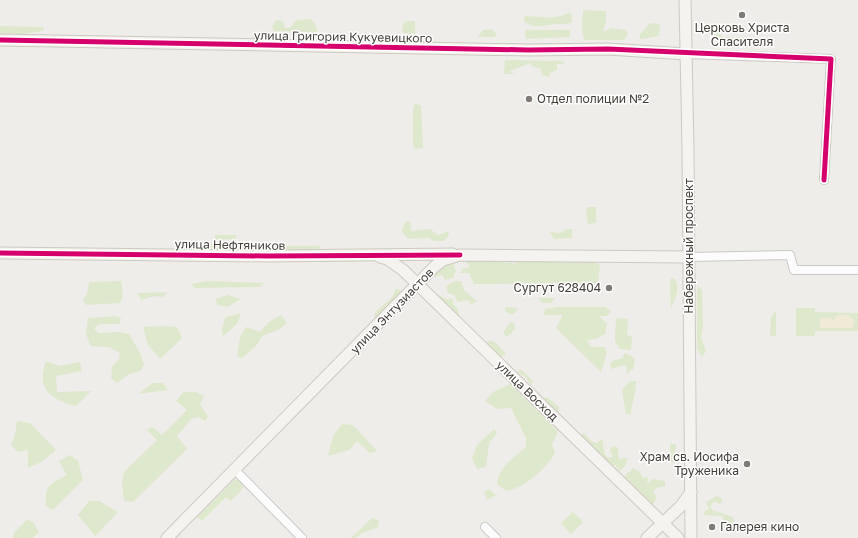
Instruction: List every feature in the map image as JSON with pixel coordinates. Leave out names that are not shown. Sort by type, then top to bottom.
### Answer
[{"type":"street","name":"Набережный проспект","points":[[684,0],[689,256],[690,538]]},
{"type":"street","name":"улица Григория Кукуевицкого","points":[[0,40],[528,50],[608,49],[686,54]]},
{"type":"street","points":[[686,54],[831,59],[824,180]]},
{"type":"street","name":"улица Нефтяников","points":[[0,253],[267,256],[460,254]]},
{"type":"street","name":"улица Восход","points":[[370,254],[387,259],[396,264],[678,538]]},
{"type":"street","name":"улица Энтузиастов","points":[[167,538],[443,260],[460,254],[689,256]]},
{"type":"street","points":[[689,256],[790,255],[794,270],[858,270]]},
{"type":"street","points":[[235,470],[302,538]]},
{"type":"street","points":[[647,538],[681,506],[691,491]]},
{"type":"street","points":[[485,527],[496,538]]},
{"type":"green space","points":[[583,10],[606,11],[606,21],[603,32],[611,28],[626,30],[628,34],[624,40],[584,40],[582,30]]},
{"type":"green space","points":[[570,12],[572,16],[571,23],[532,26],[524,21],[525,16],[553,17]]},
{"type":"green space","points":[[310,19],[314,22],[318,32],[274,31],[272,27],[276,20],[283,21],[285,28],[290,28],[296,20]]},
{"type":"green space","points":[[405,21],[415,21],[415,34],[403,33],[402,29]]},
{"type":"green space","points":[[652,23],[660,24],[659,36],[641,39],[639,36],[648,25]]},
{"type":"green space","points":[[0,26],[44,27],[43,31],[23,34],[0,33]]},
{"type":"green space","points":[[710,26],[723,37],[766,38],[768,44],[720,43],[708,28]]},
{"type":"green space","points":[[491,29],[496,33],[495,37],[478,37],[483,30]]},
{"type":"green space","points":[[525,30],[570,30],[570,37],[526,39]]},
{"type":"green space","points":[[505,60],[563,61],[564,64],[557,64],[557,70],[549,73],[550,77],[541,75],[542,73],[540,68],[533,67],[530,63],[509,72],[516,74],[504,74]]},
{"type":"green space","points":[[415,104],[421,105],[423,148],[415,149],[413,144],[413,107]]},
{"type":"green space","points":[[588,207],[596,207],[596,223],[588,224],[586,212]]},
{"type":"green space","points":[[410,221],[411,231],[430,229],[438,235],[449,231],[448,237],[444,241],[434,241],[429,238],[408,239],[402,231],[405,222]]},
{"type":"green space","points":[[566,229],[572,229],[572,238],[554,239],[550,232],[561,233]]},
{"type":"green space","points":[[215,235],[237,235],[235,239],[215,240]]},
{"type":"green space","points":[[201,244],[244,244],[245,246],[258,246],[260,249],[258,251],[198,250],[196,248]]},
{"type":"green space","points":[[286,246],[320,246],[319,251],[287,252],[283,250]]},
{"type":"green space","points":[[468,259],[501,259],[504,263],[511,262],[513,264],[518,261],[560,259],[583,260],[600,265],[598,283],[474,284],[469,273],[460,273],[463,268],[469,268],[469,265],[465,261]]},
{"type":"green space","points":[[452,260],[456,271],[453,278],[445,280],[442,275],[435,277],[433,275],[442,266]]},
{"type":"green space","points":[[674,278],[677,289],[671,308],[670,279]]},
{"type":"green space","points":[[121,281],[123,296],[120,303],[86,305],[83,299],[87,294],[89,282]]},
{"type":"green space","points":[[209,281],[264,283],[260,287],[195,288],[191,284]]},
{"type":"green space","points":[[454,281],[461,281],[464,290],[477,301],[471,305],[468,300],[458,302],[454,295],[448,293],[446,286]]},
{"type":"green space","points":[[698,286],[702,290],[703,326],[701,337],[706,351],[702,357],[697,349]]},
{"type":"green space","points":[[398,289],[401,292],[398,298],[377,317],[374,316],[379,309],[389,301],[395,290]]},
{"type":"green space","points":[[167,292],[163,297],[154,296],[141,300],[137,293]]},
{"type":"green space","points":[[228,295],[241,299],[227,307],[217,305],[216,299]]},
{"type":"green space","points":[[439,295],[448,300],[451,298],[453,300],[453,304],[458,309],[459,316],[456,317],[437,298]]},
{"type":"green space","points":[[538,298],[555,298],[551,303],[542,303]]},
{"type":"green space","points":[[506,307],[518,308],[514,314],[509,314],[505,311]]},
{"type":"green space","points":[[559,307],[605,307],[611,311],[607,316],[599,316],[607,324],[605,334],[596,339],[587,340],[591,347],[604,347],[607,352],[601,372],[556,328],[563,315],[544,315],[545,309]]},
{"type":"green space","points":[[796,308],[815,308],[815,312],[858,313],[858,331],[815,331],[815,336],[796,336]],"holes":[[[840,315],[850,316],[852,328],[842,328],[834,318]]]},
{"type":"green space","points":[[776,311],[776,336],[770,336],[771,317]]},
{"type":"green space","points":[[241,313],[237,324],[223,336],[222,328],[226,317]]},
{"type":"green space","points":[[281,315],[287,323],[278,330],[262,336],[256,346],[242,358],[237,356],[240,337],[246,327],[260,332],[269,322]]},
{"type":"green space","points":[[116,316],[121,318],[119,324],[99,324],[94,328],[98,333],[119,332],[129,334],[141,355],[144,365],[140,371],[129,374],[117,383],[111,378],[112,366],[119,359],[120,353],[109,347],[91,346],[86,335],[88,318]]},
{"type":"green space","points":[[616,318],[628,319],[627,335],[632,336],[631,350],[620,349],[615,341]]},
{"type":"green space","points":[[510,322],[515,324],[515,329],[507,337],[503,333]]},
{"type":"green space","points":[[143,327],[177,327],[182,338],[160,359],[148,345]]},
{"type":"green space","points":[[491,340],[496,343],[506,354],[501,357],[489,347],[487,342]]},
{"type":"green space","points":[[625,353],[632,356],[635,360],[633,370],[629,371],[627,375],[626,365],[611,369],[610,364],[614,360],[621,359]]},
{"type":"green space","points":[[46,361],[59,366],[80,362],[82,371],[56,376],[57,392],[91,391],[76,406],[52,396],[44,386],[43,371]]},
{"type":"green space","points":[[519,369],[533,381],[531,385],[525,377],[518,372]]},
{"type":"green space","points":[[630,381],[636,381],[635,390],[631,414],[626,414],[622,390]]},
{"type":"green space","points":[[153,383],[163,383],[168,390],[138,394]]},
{"type":"green space","points":[[510,384],[558,431],[552,445],[555,453],[546,465],[527,482],[506,491],[497,484],[498,478],[507,463],[526,447],[526,438],[511,408],[497,409],[485,401],[493,392]]},
{"type":"green space","points":[[184,392],[196,392],[204,396],[200,405],[208,416],[205,421],[198,417],[191,419],[177,436],[187,449],[133,502],[124,501],[122,483],[124,472],[157,440],[147,430],[152,427],[162,435],[187,410],[176,401]]},
{"type":"green space","points":[[547,397],[559,407],[559,411],[557,413],[544,399]]},
{"type":"green space","points":[[17,421],[30,423],[56,450],[41,462],[28,468],[28,450],[18,452],[11,445],[15,435]]},
{"type":"green space","points":[[342,424],[353,425],[377,451],[370,453],[357,441],[349,450],[328,456],[333,436]]},
{"type":"green space","points":[[494,429],[497,433],[489,443],[486,467],[477,469],[472,458],[477,445]]},
{"type":"green space","points":[[584,433],[592,442],[597,443],[602,439],[605,455],[609,458],[613,457],[610,451],[611,447],[616,446],[618,449],[619,460],[628,458],[625,466],[620,471],[615,465],[610,467],[602,459],[602,454],[597,453],[579,437]]},
{"type":"green space","points":[[670,443],[676,445],[674,463],[671,462]]},
{"type":"green space","points":[[70,455],[78,461],[83,480],[53,510],[46,506],[47,490],[52,483],[67,475],[59,461]]},
{"type":"green space","points":[[633,468],[640,472],[643,478],[648,477],[647,484],[653,479],[665,481],[665,486],[656,488],[653,492],[657,496],[651,506],[623,480]]},
{"type":"green space","points":[[235,479],[242,481],[244,487],[231,501],[226,497],[202,521],[197,517]]},
{"type":"green space","points":[[489,489],[496,495],[487,500],[484,492]]},
{"type":"green space","points":[[717,496],[723,500],[720,504],[714,501],[710,506],[712,510],[733,517],[734,522],[729,530],[724,529],[723,516],[704,515],[705,511],[709,509],[706,502]]},
{"type":"green space","points":[[89,501],[99,501],[118,512],[95,536],[78,515]]},
{"type":"green space","points":[[573,512],[583,522],[571,534],[561,523]]},
{"type":"green space","points":[[372,518],[379,520],[378,527],[364,532],[356,538],[351,538]]},
{"type":"green space","points":[[27,520],[33,522],[39,532],[33,538],[13,538],[14,533]]},
{"type":"sand","points":[[845,315],[855,321],[852,328],[820,328],[820,318],[831,318],[834,322],[836,316]]},
{"type":"cycle path","points":[[0,40],[528,50],[608,49],[831,59],[824,180]]},
{"type":"cycle path","points":[[0,253],[267,256],[460,255]]},
{"type":"place","name":"Церковь Христа Спасителя","points":[[742,15]]},
{"type":"place","name":"Отдел полиции №2","points":[[529,99]]},
{"type":"place","name":"Сургут 628404","points":[[609,288]]},
{"type":"place","name":"Храм св. Иосифа Труженика","points":[[747,464]]},
{"type":"place","name":"Галерея кино","points":[[712,527]]}]
